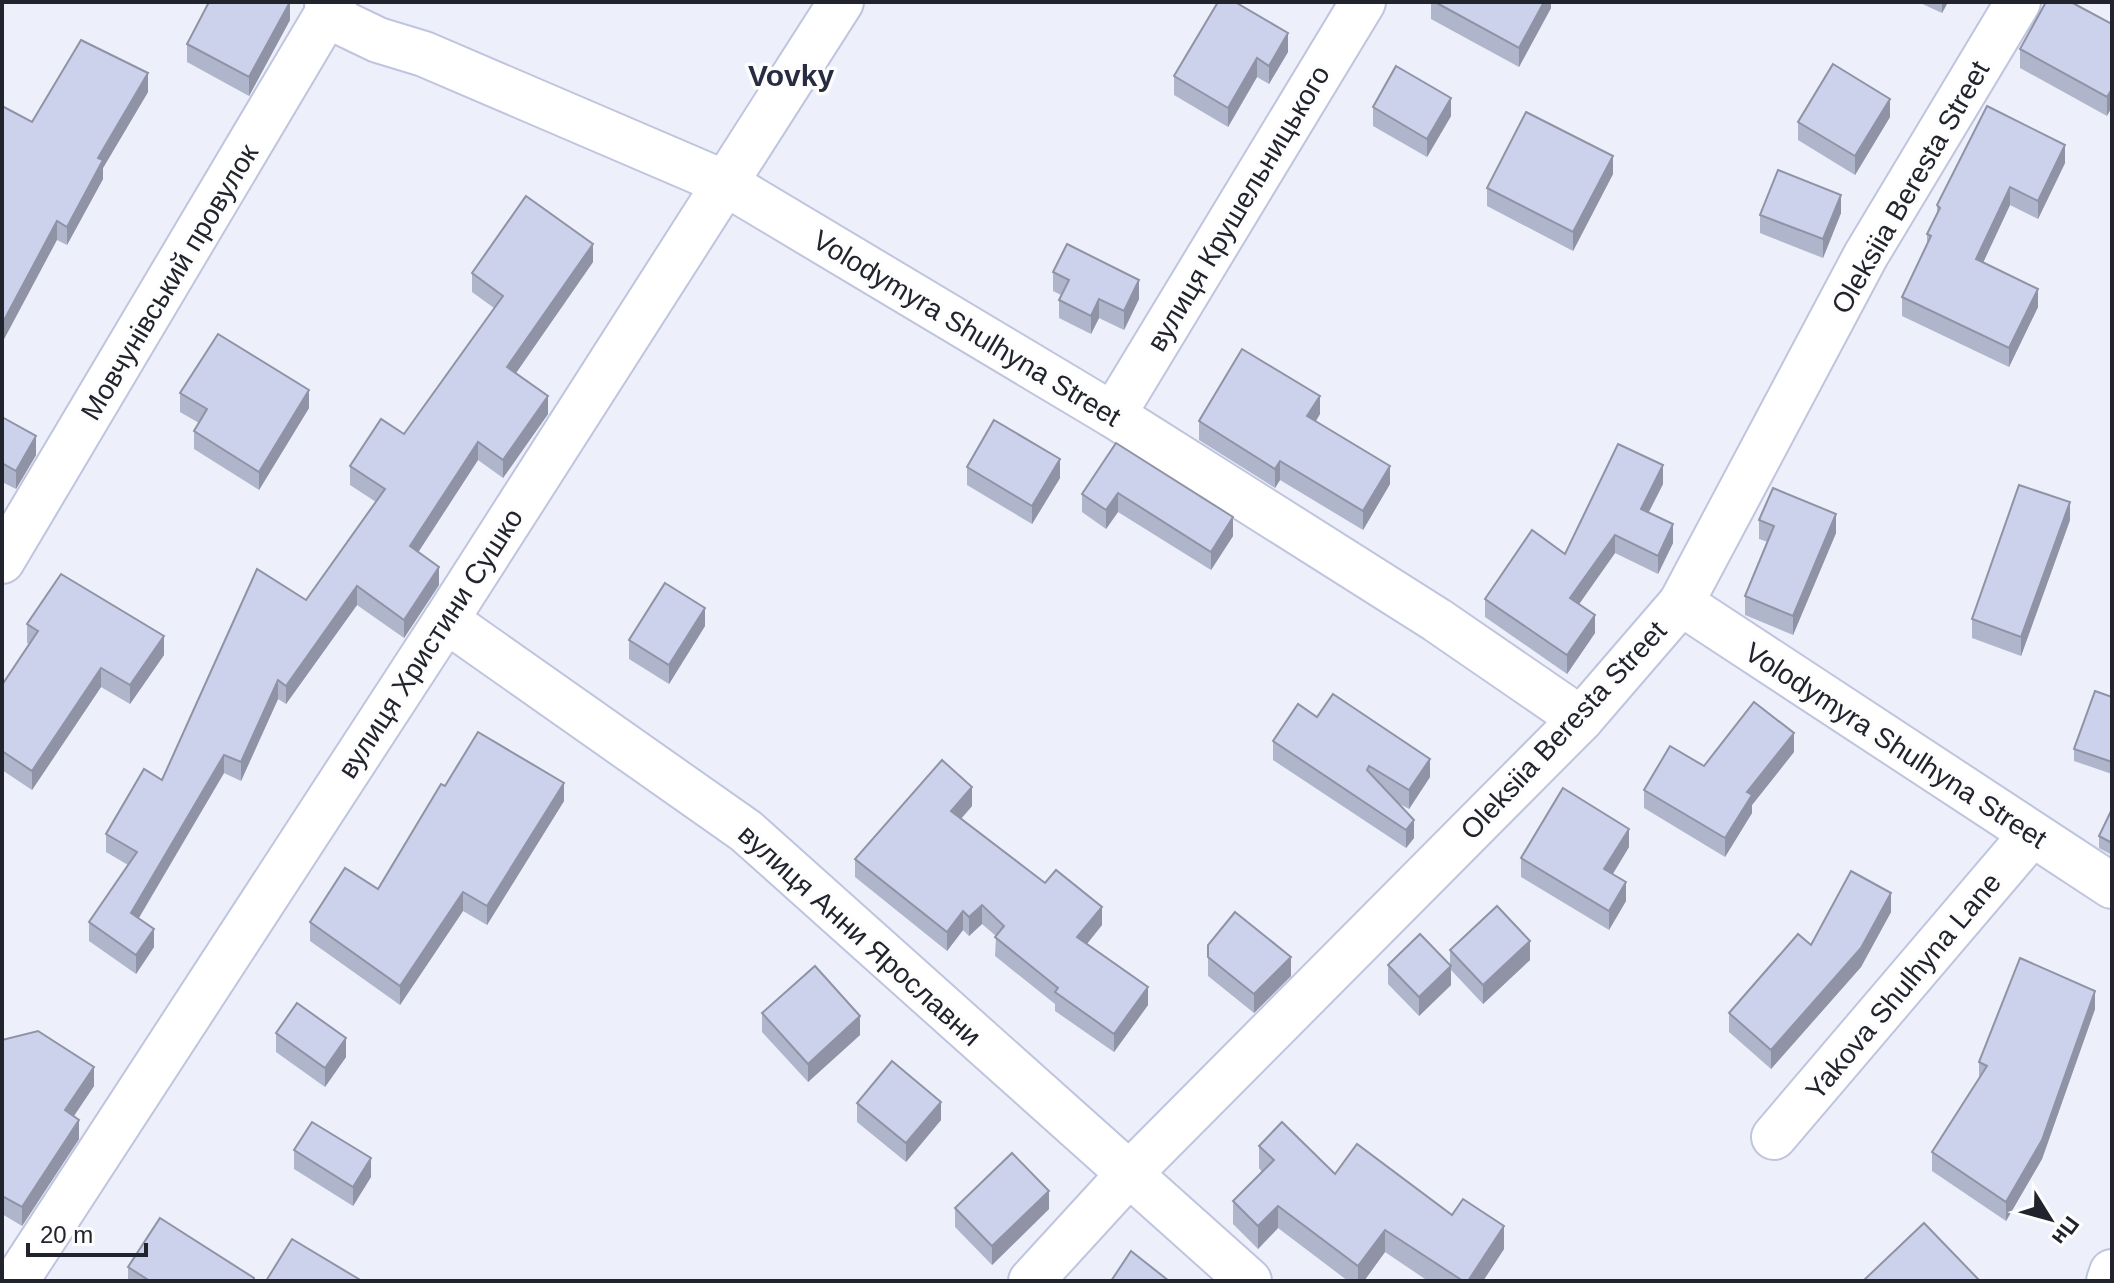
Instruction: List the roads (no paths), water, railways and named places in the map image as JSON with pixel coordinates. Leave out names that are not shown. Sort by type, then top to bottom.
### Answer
[{"type":"street","name":"вулиця Христини Сушко","points":[[16,1281],[446,620],[841,2]]},
{"type":"street","name":"вулиця Крушельницького","points":[[1113,415],[1363,2]]},
{"type":"street","name":"Oleksiia Beresta Street","points":[[1031,1281],[1128,1175],[1581,719],[1681,603],[1866,255],[2018,2]]},
{"type":"street","name":"Volodymyra Shulhyna Street","points":[[330,7],[378,40],[424,54],[725,183],[1113,415],[1437,620],[1581,719]]},
{"type":"street","name":"Мовчунівський провулок","points":[[2,561],[330,7]]},
{"type":"street","name":"Volodymyra Shulhyna Street","points":[[1681,603],[2112,886]]},
{"type":"street","name":"вулиця Анни Ярославни","points":[[446,620],[746,831],[1249,1281]]},
{"type":"street","name":"Yakova Shulhyna Lane","points":[[1774,1137],[2032,834]]},
{"type":"street","points":[[2109,1281],[2112,1272]]},
{"type":"district","name":"Vovky","points":[[791,76]]}]
